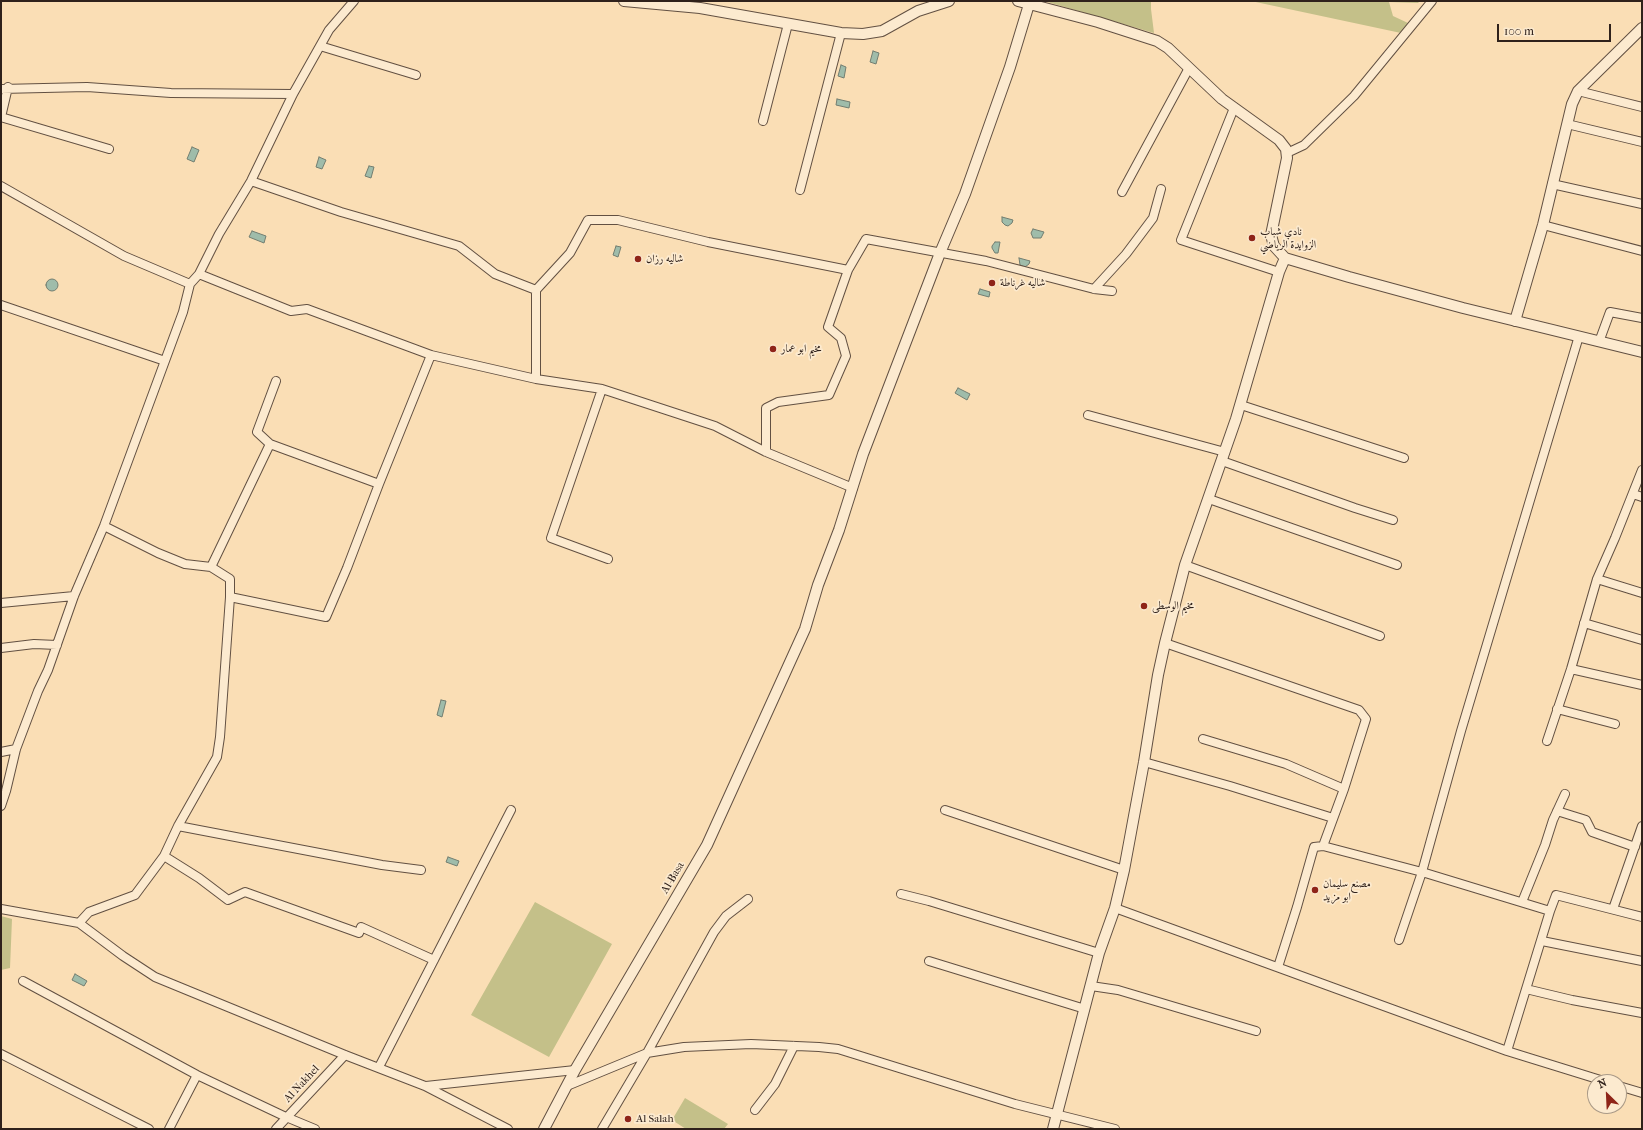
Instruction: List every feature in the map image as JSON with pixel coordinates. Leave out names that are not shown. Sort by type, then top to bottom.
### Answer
[{"type":"street","points":[[1,806],[16,749],[57,645],[74,596],[104,526],[183,312],[190,284],[199,274],[219,234],[251,181],[293,94],[320,46],[330,30],[354,1]]},
{"type":"street","points":[[624,1],[702,5],[788,24],[841,33],[864,34],[882,31],[918,11],[949,1]]},
{"type":"street","points":[[1018,1],[1030,2],[1157,41],[1168,48],[1222,99],[1279,140],[1286,153],[1286,164],[1271,235],[1274,246],[1285,258],[1349,277],[1515,321],[1642,352]]},
{"type":"street","points":[[1286,153],[1304,145],[1354,96],[1432,1]]},
{"type":"street","name":"Al-Basa","points":[[544,1129],[575,1070],[707,845],[805,629],[818,585],[853,488],[863,454],[940,253],[970,180],[1010,68],[1030,2]]},
{"type":"street","points":[[762,121],[788,24]]},
{"type":"street","points":[[1515,321],[1543,225],[1572,104],[1578,91],[1641,30]]},
{"type":"street","points":[[800,190],[841,33]]},
{"type":"street","points":[[320,46],[416,75]]},
{"type":"street","points":[[1122,192],[1189,68]]},
{"type":"street","points":[[109,149],[1,117],[5,88],[87,87],[171,93],[293,94]]},
{"type":"street","points":[[1578,91],[1642,107]]},
{"type":"street","points":[[1234,108],[1180,240],[1279,272]]},
{"type":"street","points":[[1567,124],[1642,142]]},
{"type":"street","points":[[251,181],[341,212],[459,246],[495,274],[536,290]]},
{"type":"street","points":[[1552,184],[1642,204]]},
{"type":"street","points":[[1,186],[124,256],[190,284]]},
{"type":"street","points":[[1094,288],[1126,254],[1154,218],[1160,189]]},
{"type":"street","points":[[536,379],[536,290],[570,253],[588,220],[618,220],[708,242],[848,270]]},
{"type":"street","points":[[1543,225],[1642,251]]},
{"type":"street","points":[[766,452],[766,408],[778,402],[829,395],[846,356],[841,338],[828,327],[848,270],[866,239],[986,261],[1094,288],[1112,290]]},
{"type":"street","points":[[1053,1129],[1099,953],[1114,908],[1124,870],[1164,643],[1185,565],[1241,404],[1279,272],[1285,258]]},
{"type":"street","points":[[199,274],[291,311],[307,309],[431,355],[536,379],[602,389],[715,426],[766,452],[853,488]]},
{"type":"street","points":[[1,305],[165,361]]},
{"type":"street","points":[[1599,342],[1610,312],[1642,318]]},
{"type":"street","points":[[1399,940],[1422,872],[1461,731],[1579,336]]},
{"type":"street","points":[[230,597],[326,617],[347,568],[431,355]]},
{"type":"street","points":[[276,382],[257,432],[270,444],[379,484]]},
{"type":"street","points":[[602,389],[551,538],[608,559]]},
{"type":"street","points":[[1241,404],[1404,458]]},
{"type":"street","points":[[1088,415],[1223,457],[1354,508],[1393,520]]},
{"type":"street","points":[[211,567],[270,444]]},
{"type":"street","points":[[1547,741],[1571,669],[1597,579],[1642,470]]},
{"type":"street","points":[[1633,494],[1642,497]]},
{"type":"street","points":[[1209,499],[1397,566]]},
{"type":"street","points":[[79,923],[89,912],[136,895],[164,856],[178,826],[217,757],[220,736],[230,597],[230,579],[211,567],[185,564],[158,553],[104,526]]},
{"type":"street","points":[[1185,565],[1380,636]]},
{"type":"street","points":[[1597,579],[1642,593]]},
{"type":"street","points":[[1,603],[74,596]]},
{"type":"street","points":[[1584,623],[1642,640]]},
{"type":"street","points":[[1164,643],[1359,710],[1366,718],[1344,789],[1322,846]]},
{"type":"street","points":[[1,648],[34,644],[57,645]]},
{"type":"street","points":[[1571,669],[1642,685]]},
{"type":"street","points":[[1557,709],[1616,724]]},
{"type":"street","points":[[1202,738],[1286,764],[1344,789]]},
{"type":"street","points":[[1,752],[16,749]]},
{"type":"street","points":[[1144,762],[1230,786],[1333,818]]},
{"type":"street","points":[[1522,902],[1565,794]]},
{"type":"street","points":[[379,1068],[511,810]]},
{"type":"street","points":[[945,810],[1124,870]]},
{"type":"street","points":[[1557,811],[1586,820],[1592,832],[1635,847]]},
{"type":"street","points":[[178,826],[382,865],[421,870]]},
{"type":"street","points":[[1613,909],[1635,847],[1640,838],[1642,826]]},
{"type":"street","points":[[1278,967],[1314,847],[1322,846],[1422,872],[1550,911]]},
{"type":"street","points":[[164,856],[199,878],[228,900],[245,892],[359,933],[361,927],[434,960]]},
{"type":"street","points":[[901,894],[929,901],[1099,953]]},
{"type":"street","points":[[1508,1051],[1556,895],[1642,917]]},
{"type":"street","points":[[602,1129],[647,1053],[714,932],[726,916],[748,899]]},
{"type":"street","points":[[1114,908],[1508,1051],[1587,1076]]},
{"type":"street","points":[[1,909],[79,923],[123,956],[155,977],[345,1055],[425,1086],[508,1129]]},
{"type":"street","points":[[1542,941],[1642,961]]},
{"type":"street","points":[[929,961],[1085,1009]]},
{"type":"street","points":[[23,981],[198,1075],[286,1117],[315,1129]]},
{"type":"street","points":[[1091,986],[1118,990],[1256,1031]]},
{"type":"street","points":[[1526,989],[1572,1000],[1642,1013]]},
{"type":"street","points":[[567,1086],[647,1053],[684,1047],[751,1044],[838,1049],[1015,1104],[1115,1129]]},
{"type":"street","points":[[754,1110],[775,1084],[794,1046]]},
{"type":"street","points":[[1,1054],[149,1129]]},
{"type":"street","name":"Al Nakhel","points":[[276,1129],[345,1055]]},
{"type":"street","points":[[425,1086],[575,1070]]},
{"type":"street","points":[[169,1129],[198,1075]]},
{"type":"street","points":[[1627,1088],[1642,1093]]},
{"type":"shaded area","points":[[1044,1],[1151,1],[1154,33]]},
{"type":"shaded area","points":[[1251,1],[1420,1],[1418,3],[1389,2],[1393,16],[1408,23],[1401,33]]},
{"type":"shaded area","points":[[873,51],[879,53],[876,64],[870,62]]},
{"type":"shaded area","points":[[841,65],[846,67],[844,78],[838,76]]},
{"type":"shaded area","points":[[837,99],[850,102],[849,108],[836,105]]},
{"type":"shaded area","points":[[192,147],[199,150],[194,162],[187,159]]},
{"type":"shaded area","points":[[319,157],[326,160],[322,169],[316,167]]},
{"type":"shaded area","points":[[369,166],[374,167],[371,178],[365,176]]},
{"type":"shaded area","points":[[1002,217],[1013,220],[1012,223],[1008,226],[1005,225],[1002,222]]},
{"type":"shaded area","points":[[1033,229],[1044,232],[1041,238],[1033,238],[1031,233]]},
{"type":"shaded area","points":[[252,231],[266,236],[264,243],[249,237]]},
{"type":"shaded area","points":[[995,242],[1000,242],[998,253],[995,253],[992,248]]},
{"type":"shaded area","points":[[616,246],[621,247],[618,257],[613,255]]},
{"type":"shaded area","points":[[1019,258],[1030,261],[1029,264],[1025,267],[1020,265]]},
{"type":"shaded area","points":[[52,279],[56,281],[58,285],[56,289],[52,291],[48,289],[46,285],[48,281]]},
{"type":"shaded area","points":[[980,289],[990,292],[989,297],[978,294]]},
{"type":"shaded area","points":[[958,388],[970,394],[967,400],[955,393]]},
{"type":"shaded area","points":[[441,700],[446,701],[442,717],[437,715]]},
{"type":"shaded area","points":[[448,857],[459,861],[457,866],[446,862]]},
{"type":"shaded area","points":[[535,902],[612,944],[549,1057],[471,1015]]},
{"type":"shaded area","points":[[1,916],[12,919],[10,968],[1,970]]},
{"type":"shaded area","points":[[75,974],[87,981],[84,986],[72,980]]},
{"type":"shaded area","points":[[685,1098],[728,1124],[724,1129],[686,1129],[672,1120]]},
{"type":"place","name":"نادي شباب الزوايدة الرياضي","points":[[1252,238]]},
{"type":"place","name":"شاليه رزان","points":[[638,259]]},
{"type":"place","name":"شاليه غرناطة","points":[[992,283]]},
{"type":"place","name":"مخيم ابو عمار","points":[[773,349]]},
{"type":"place","name":"مخيم الوسطى","points":[[1144,606]]},
{"type":"place","name":"مصنع سليمان ابو مزيد","points":[[1315,890]]},
{"type":"place","name":"Al Salah","points":[[628,1119]]}]
